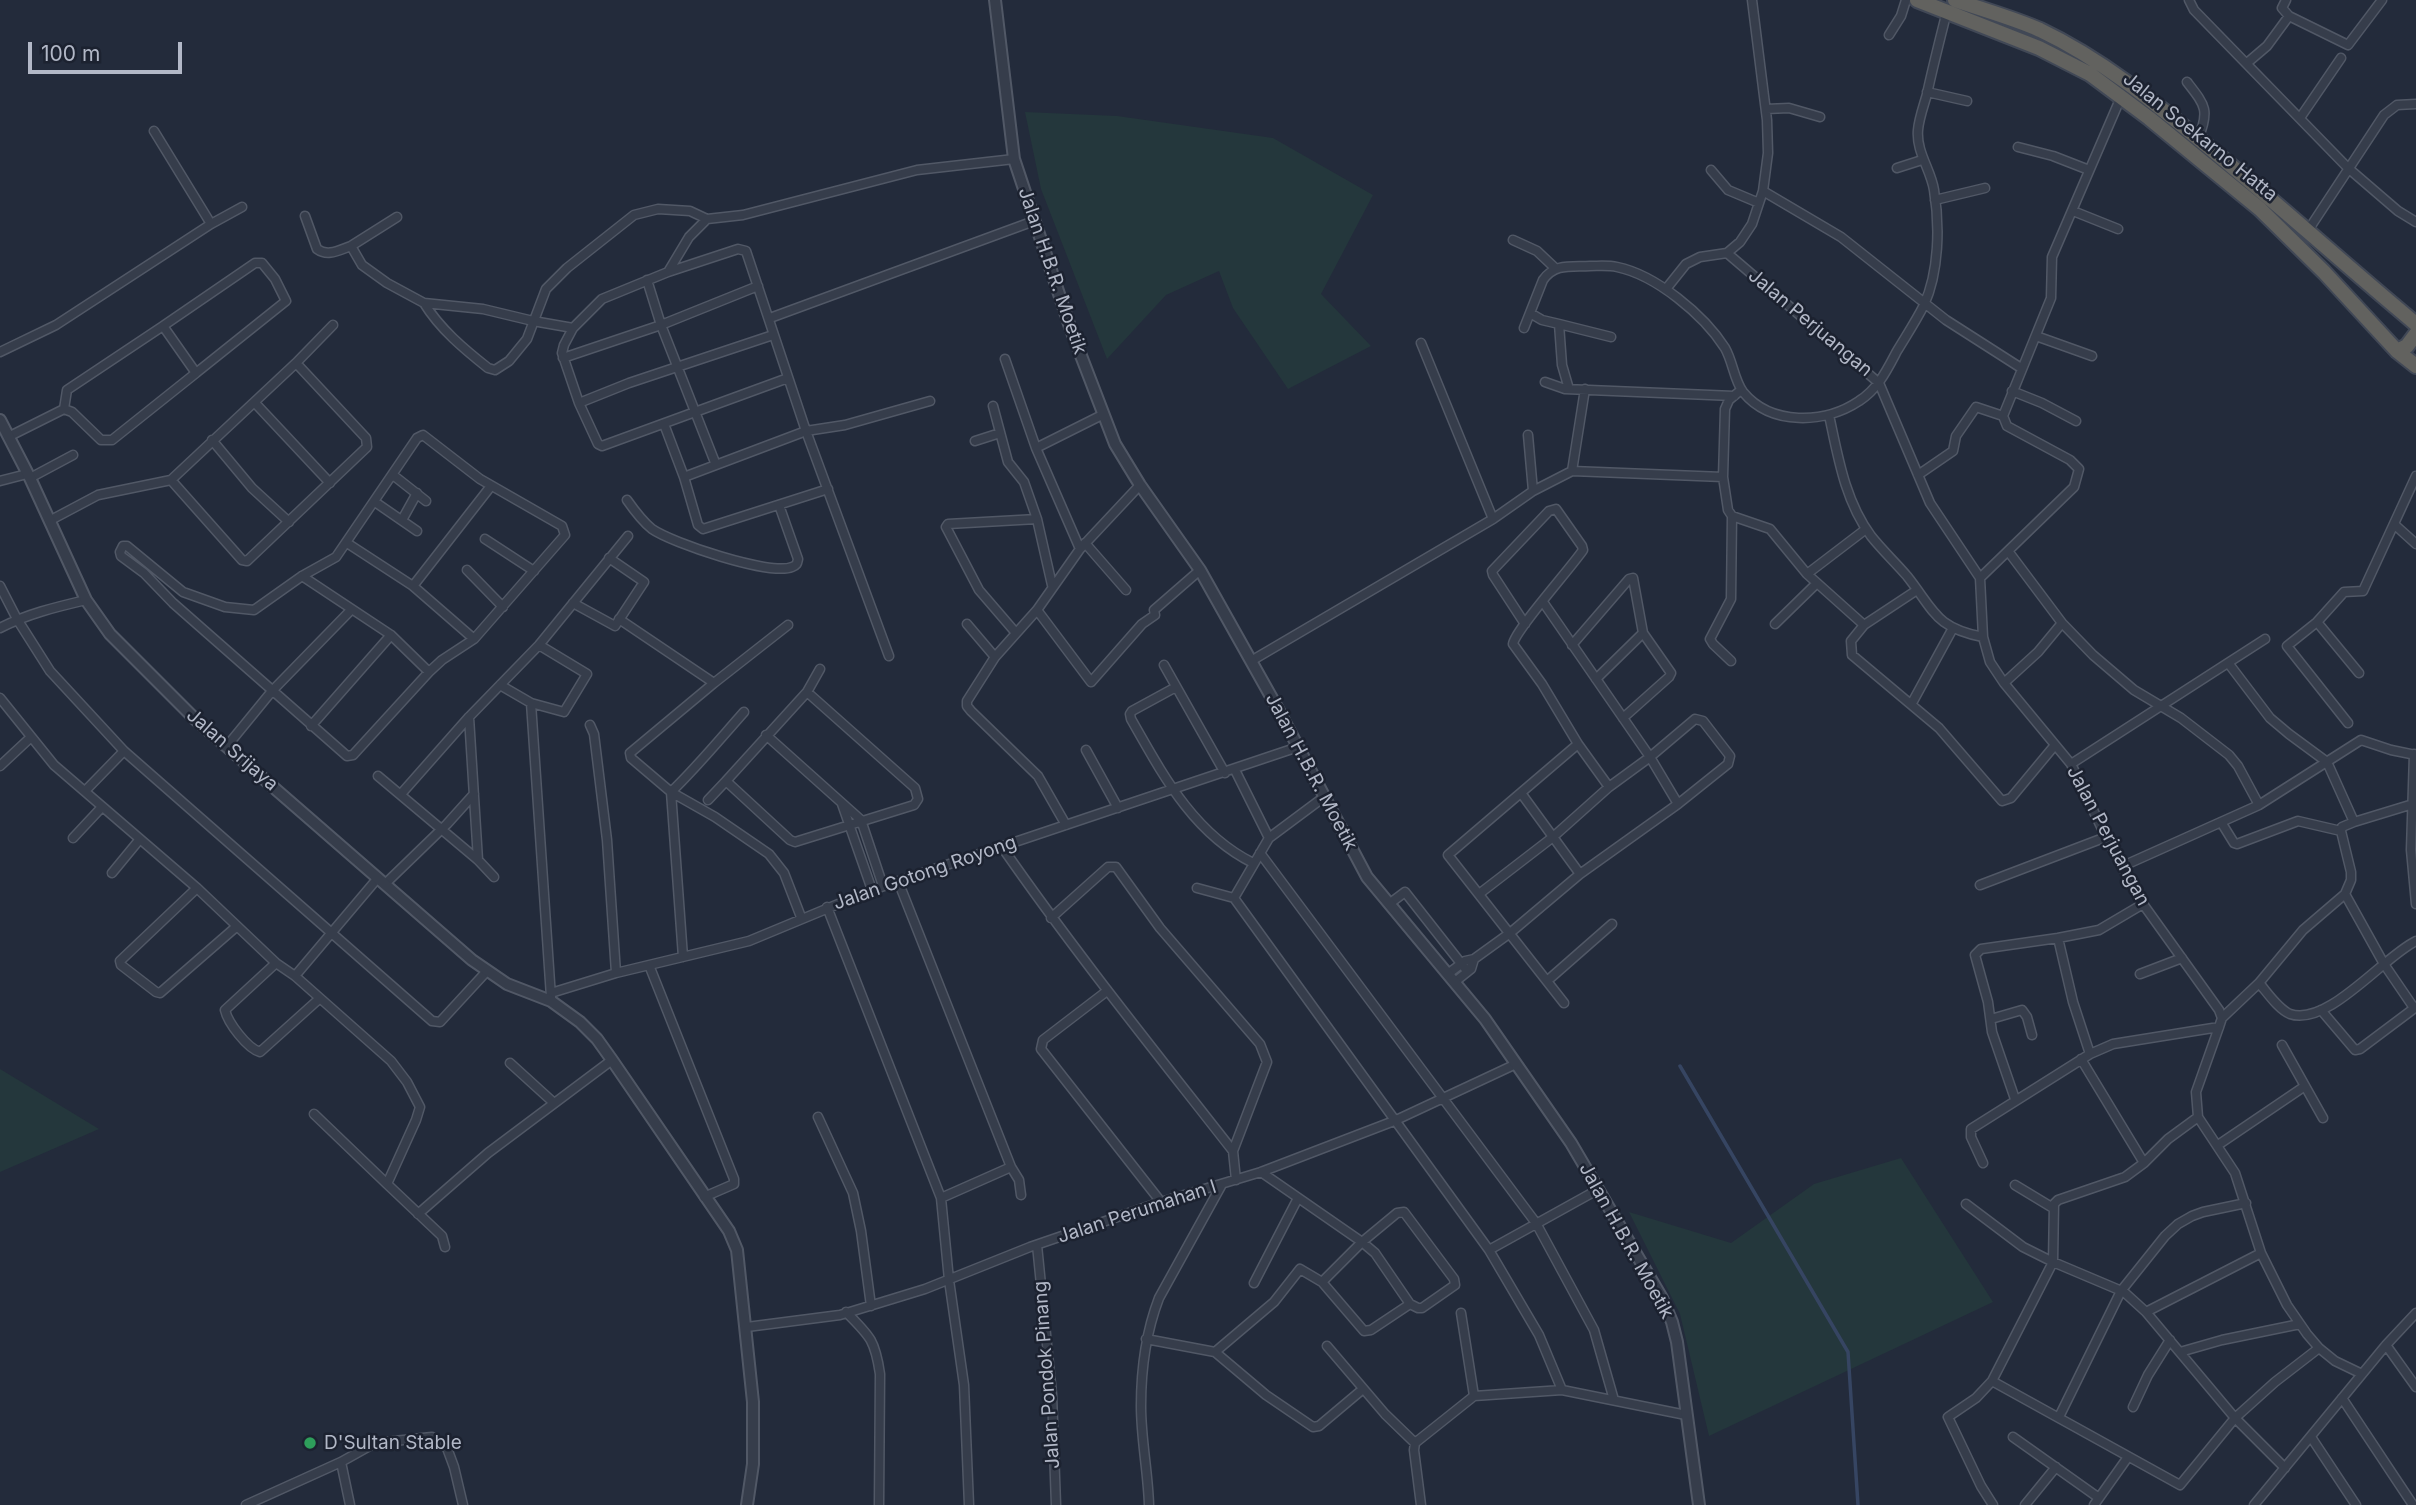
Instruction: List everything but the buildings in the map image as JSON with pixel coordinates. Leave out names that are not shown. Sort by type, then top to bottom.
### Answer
[{"type":"highway","name":"Jalan Soekarno Hatta","points":[[1917,0],[1951,6],[2040,30],[2094,60],[2198,139],[2416,324]]},
{"type":"highway","name":"Jalan Soekarno Hatta","points":[[1951,6],[2090,74],[2149,118],[2260,209],[2324,272],[2397,351],[2416,366]]},
{"type":"highway","points":[[2397,351],[2407,346],[2416,334]]},
{"type":"street","name":"Jalan H.B.R. Moetik","points":[[995,0],[1014,159],[1102,415],[1115,444],[1140,485],[1200,570],[1359,864],[1389,904],[1453,977],[1571,1143],[1668,1310],[1677,1342],[1699,1505]]},
{"type":"street","points":[[1666,289],[1681,269],[1692,260],[1727,253],[1746,233],[1763,191],[1768,153],[1766,109],[1752,0]]},
{"type":"street","points":[[1889,35],[1901,16],[1906,0]]},
{"type":"street","points":[[2189,0],[2194,10],[2348,168],[2398,211],[2416,222]]},
{"type":"street","points":[[2286,0],[2283,8],[2289,16],[2347,45],[2382,0]]},
{"type":"street","points":[[1524,328],[1542,280],[1555,268],[1615,267],[1642,276],[1666,289],[1701,320],[1723,346],[1731,359],[1741,390],[1755,404],[1780,415],[1802,418],[1829,415],[1860,401],[1880,383],[1924,304],[1937,249],[1935,200],[1931,180],[1922,160],[1917,131],[1951,6]]},
{"type":"street","points":[[2247,63],[2266,46],[2289,16]]},
{"type":"street","points":[[2301,118],[2341,58]]},
{"type":"street","points":[[2187,82],[2205,109],[2198,139]]},
{"type":"street","points":[[1927,92],[1967,101]]},
{"type":"street","points":[[1980,578],[2074,487],[2079,472],[2077,465],[2070,460],[2007,426],[2003,416],[2052,293],[2052,257],[2121,97]]},
{"type":"street","points":[[2306,232],[2389,109],[2397,105],[2416,104]]},
{"type":"street","points":[[1766,109],[1789,108],[1820,117]]},
{"type":"street","points":[[154,131],[211,224]]},
{"type":"street","points":[[2018,147],[2053,156],[2089,170]]},
{"type":"street","points":[[424,303],[453,339],[491,370],[509,361],[520,350],[527,339],[546,289],[553,281],[628,218],[658,209],[690,211],[708,219],[773,209],[820,194],[917,170],[1014,159]]},
{"type":"street","points":[[1897,168],[1922,160]]},
{"type":"street","points":[[1711,170],[1728,190],[1759,203]]},
{"type":"street","points":[[1935,200],[1985,188]]},
{"type":"street","points":[[1763,191],[1841,237],[1924,304],[2021,368]]},
{"type":"street","points":[[0,352],[56,325],[211,224],[242,207]]},
{"type":"street","points":[[2073,211],[2118,229]]},
{"type":"street","points":[[305,216],[317,249],[328,253],[351,246],[397,217]]},
{"type":"street","points":[[668,272],[689,237],[708,219]]},
{"type":"street","points":[[770,318],[1034,221]]},
{"type":"street","points":[[1513,240],[1542,254],[1555,268]]},
{"type":"street","points":[[351,246],[362,265],[387,283],[424,303],[483,309],[573,328]]},
{"type":"street","points":[[788,378],[601,446],[579,403],[564,358],[564,345],[573,328],[602,299],[668,272],[741,248],[748,253],[806,431],[889,656]]},
{"type":"street","name":"Jalan Perjuangan","points":[[1727,253],[1880,383],[1930,503],[1980,578],[1983,637],[1987,657],[2004,683],[2071,765],[2143,904],[2214,1002],[2221,1023]]},
{"type":"street","points":[[8,437],[64,409],[72,412],[101,440],[112,440],[286,301],[275,279],[262,263],[255,262],[72,386],[67,390],[64,409]]},
{"type":"street","points":[[647,280],[661,325],[716,464]]},
{"type":"street","points":[[564,358],[661,325],[758,286]]},
{"type":"street","points":[[1530,313],[1542,320],[1611,337]]},
{"type":"street","points":[[1559,324],[1562,365],[1569,388]]},
{"type":"street","points":[[49,521],[104,493],[171,480],[255,403],[333,325]]},
{"type":"street","points":[[163,326],[196,373]]},
{"type":"street","points":[[579,403],[629,383],[773,335]]},
{"type":"street","points":[[2036,336],[2092,356]]},
{"type":"street","points":[[1421,343],[1493,519]]},
{"type":"street","points":[[1005,359],[1036,448],[1082,546],[1126,590]]},
{"type":"street","points":[[171,480],[244,561],[289,522],[367,447],[367,442],[296,363]]},
{"type":"street","points":[[1545,382],[1569,388],[1734,396]]},
{"type":"street","points":[[1572,471],[1585,389]]},
{"type":"street","points":[[1731,660],[1710,639],[1731,599],[1732,516],[1726,500],[1723,477],[1725,409],[1741,390]]},
{"type":"street","points":[[2012,391],[2076,421]]},
{"type":"street","points":[[684,477],[806,431],[845,425],[930,401]]},
{"type":"street","points":[[255,403],[330,483]]},
{"type":"street","points":[[993,407],[1008,462],[1024,482],[1037,519],[1052,585]]},
{"type":"street","points":[[1918,475],[1953,451],[1956,436],[1976,407],[2003,416]]},
{"type":"street","points":[[1036,448],[1102,415]]},
{"type":"street","points":[[1829,415],[1845,482],[1866,529],[1936,616],[1953,628],[1983,637]]},
{"type":"street","name":"Jalan Srijaya","points":[[0,420],[86,600],[110,634],[196,720],[472,960],[507,984],[551,998],[597,1039],[612,1060],[729,1231],[737,1250],[753,1402],[753,1464],[747,1505]]},
{"type":"street","points":[[664,424],[698,525],[704,529],[828,489]]},
{"type":"street","points":[[975,441],[1000,433]]},
{"type":"street","points":[[423,435],[491,485],[565,530],[565,535],[474,639],[442,660],[353,755],[345,755],[173,603],[120,552],[123,546],[127,546],[183,592],[225,607],[254,611],[302,576],[330,561],[347,543],[393,475],[417,438],[423,435]]},
{"type":"street","points":[[1528,435],[1533,491]]},
{"type":"street","points":[[212,440],[252,488],[289,522]]},
{"type":"street","points":[[0,481],[28,476],[72,455]]},
{"type":"street","points":[[1251,661],[1493,519],[1533,491],[1572,471],[1723,477]]},
{"type":"street","points":[[393,475],[426,501]]},
{"type":"street","points":[[2348,723],[2287,646],[2317,622],[2344,592],[2363,591],[2416,476]]},
{"type":"street","points":[[413,586],[491,485]]},
{"type":"street","points":[[1066,825],[1038,776],[967,706],[968,701],[995,657],[1037,610],[1052,585],[1082,546],[1140,485]]},
{"type":"street","points":[[402,520],[416,493]]},
{"type":"street","points":[[627,500],[651,528],[663,536],[707,552],[774,569],[792,567],[798,559],[779,505]]},
{"type":"street","points":[[376,502],[417,531]]},
{"type":"street","points":[[1525,624],[1492,571],[1549,511],[1556,509],[1583,550],[1525,624],[1514,639],[1513,645],[1542,684],[1578,744],[1609,787]]},
{"type":"street","points":[[1732,516],[1770,529],[1807,574],[1864,625]]},
{"type":"street","points":[[1016,633],[979,590],[946,527],[948,524],[1037,519]]},
{"type":"street","points":[[2395,526],[2416,544]]},
{"type":"street","points":[[1807,574],[1866,529]]},
{"type":"street","points":[[401,794],[469,717],[539,645],[628,536]]},
{"type":"street","points":[[485,539],[534,571]]},
{"type":"street","points":[[347,543],[413,586],[474,639]]},
{"type":"street","points":[[2008,551],[2062,623],[2115,674],[2148,700],[2189,723],[2229,755],[2259,805]]},
{"type":"street","points":[[573,603],[615,626],[644,582],[609,558]]},
{"type":"street","points":[[467,570],[503,607]]},
{"type":"street","points":[[1037,610],[1091,682],[1142,624],[1155,615],[1154,610],[1200,570]]},
{"type":"street","points":[[302,576],[391,635],[429,672]]},
{"type":"street","points":[[1572,645],[1630,578],[1633,579],[1643,633],[1670,669],[1670,675],[1623,718]]},
{"type":"street","points":[[1775,624],[1817,583]]},
{"type":"street","points":[[0,586],[50,671],[124,751],[435,1023],[440,1022],[487,971]]},
{"type":"street","points":[[1917,590],[1864,625],[1851,641],[1852,654],[1912,703],[1950,739],[2002,801],[2011,798],[2055,745]]},
{"type":"street","points":[[173,603],[183,592]]},
{"type":"street","points":[[0,628],[17,619],[53,607],[86,600]]},
{"type":"street","points":[[1543,603],[1650,757],[1678,804]]},
{"type":"street","points":[[227,746],[272,691],[351,610]]},
{"type":"street","points":[[618,619],[714,682]]},
{"type":"street","points":[[2317,622],[2359,673]]},
{"type":"street","points":[[2004,683],[2038,652],[2062,623]]},
{"type":"street","points":[[788,625],[631,750],[631,758],[671,792],[715,817],[769,854],[784,873],[801,918]]},
{"type":"street","points":[[967,625],[995,657]]},
{"type":"street","points":[[1912,703],[1953,628]]},
{"type":"street","points":[[1596,679],[1643,633]]},
{"type":"street","points":[[311,726],[391,635]]},
{"type":"street","points":[[2071,765],[2265,639]]},
{"type":"street","points":[[500,685],[531,703],[564,712],[587,674],[539,645]]},
{"type":"street","points":[[2229,664],[2270,718],[2327,762],[2354,822]]},
{"type":"street","points":[[1164,665],[1226,773]]},
{"type":"street","points":[[708,800],[807,692],[820,668]]},
{"type":"street","points":[[1176,687],[1130,714],[1131,719],[1172,790],[1205,828],[1253,863]]},
{"type":"street","points":[[726,781],[792,842],[914,805],[918,799],[915,788],[807,692]]},
{"type":"street","points":[[0,698],[54,765],[197,888],[276,963],[295,976],[391,1061],[407,1082],[420,1107],[387,1184]]},
{"type":"street","points":[[531,703],[551,998]]},
{"type":"street","points":[[671,792],[696,769],[744,712]]},
{"type":"street","points":[[469,717],[478,860]]},
{"type":"street","points":[[1453,977],[1461,964],[1474,959],[1510,933],[1580,874],[1678,804],[1728,764],[1730,757],[1698,718],[1479,894]]},
{"type":"street","points":[[590,725],[594,734],[606,827],[616,974]]},
{"type":"street","points":[[766,735],[861,820],[883,886]]},
{"type":"street","points":[[0,766],[30,737]]},
{"type":"street","points":[[2123,866],[2259,805],[2361,740],[2415,755],[2411,850],[2416,904]]},
{"type":"street","points":[[1564,1003],[1448,853],[1578,744]]},
{"type":"street","name":"Jalan Gotong Royong","points":[[551,998],[616,974],[749,940],[883,886],[1298,747]]},
{"type":"street","points":[[1086,750],[1118,808]]},
{"type":"street","points":[[85,791],[124,751]]},
{"type":"street","points":[[1235,770],[1269,838]]},
{"type":"street","points":[[378,776],[478,860],[494,877]]},
{"type":"street","points":[[671,792],[683,957]]},
{"type":"street","points":[[295,976],[381,881],[447,824],[474,793]]},
{"type":"street","points":[[1521,793],[1580,874]]},
{"type":"street","points":[[1234,898],[1269,838],[1324,797]]},
{"type":"street","points":[[841,801],[872,890]]},
{"type":"street","points":[[2362,1374],[2335,1362],[2319,1348],[2300,1324],[2272,1277],[2261,1253],[2235,1173],[2198,1117],[2196,1093],[2221,1023],[2259,983],[2302,930],[2345,894],[2351,880],[2351,872],[2342,827],[2413,804]]},
{"type":"street","points":[[72,838],[102,807]]},
{"type":"street","points":[[2221,822],[2237,844],[2298,821],[2341,831]]},
{"type":"street","points":[[1980,885],[2106,837]]},
{"type":"street","points":[[112,873],[140,839]]},
{"type":"street","points":[[1002,847],[1051,918],[1233,1151]]},
{"type":"street","points":[[1260,853],[1536,1223],[1594,1330],[1614,1400]]},
{"type":"street","points":[[1051,918],[1108,867],[1116,867],[1167,936],[1261,1044],[1266,1056],[1266,1067],[1233,1151],[1236,1180]]},
{"type":"street","points":[[898,881],[1011,1167],[1019,1180],[1021,1195]]},
{"type":"street","points":[[197,888],[120,961],[121,965],[160,993],[236,927]]},
{"type":"street","points":[[1198,888],[1234,898],[1489,1250],[1548,1352],[1562,1390]]},
{"type":"street","points":[[1389,904],[1405,892],[1468,971]]},
{"type":"street","points":[[2321,1010],[2355,1050],[2415,1007],[2384,964],[2345,894]]},
{"type":"street","points":[[2015,1099],[1993,1038],[1991,1019],[1975,959],[1976,953],[1981,949],[2058,939],[2099,930],[2143,904]]},
{"type":"street","points":[[827,907],[941,1198],[964,1385],[970,1505]]},
{"type":"street","points":[[1547,981],[1612,924]]},
{"type":"street","points":[[2058,939],[2073,1002],[2090,1054]]},
{"type":"street","points":[[2259,983],[2288,1013],[2299,1015],[2321,1010],[2337,1002],[2416,941]]},
{"type":"street","points":[[2140,974],[2182,958]]},
{"type":"street","points":[[1453,977],[1468,971],[1474,959]]},
{"type":"street","points":[[276,963],[225,1010],[231,1023],[255,1051],[260,1052],[319,999]]},
{"type":"street","points":[[649,965],[734,1179],[734,1184],[704,1197]]},
{"type":"street","points":[[1107,991],[1042,1040],[1041,1049],[1161,1202]]},
{"type":"street","points":[[1991,1019],[2022,1010],[2032,1035]]},
{"type":"street","points":[[1983,1163],[1973,1143],[1971,1129],[2081,1059],[2124,1041],[2221,1023]]},
{"type":"street","points":[[2282,1045],[2323,1118]]},
{"type":"street","points":[[2081,1059],[2144,1163]]},
{"type":"street","points":[[418,1214],[488,1153],[612,1060]]},
{"type":"street","points":[[510,1063],[554,1103]]},
{"type":"street","name":"Jalan Perumahan I","points":[[747,1327],[841,1315],[949,1280],[1037,1245],[1161,1202],[1261,1172],[1394,1121],[1516,1064]]},
{"type":"street","points":[[2218,1145],[2305,1086]]},
{"type":"street","points":[[314,1114],[442,1236],[445,1247]]},
{"type":"street","points":[[818,1117],[853,1193],[871,1306]]},
{"type":"street","points":[[1993,1505],[1948,1418],[1976,1398],[1992,1381],[2053,1262],[2053,1208],[2059,1200],[2114,1182],[2144,1163],[2168,1139],[2198,1117]]},
{"type":"street","points":[[941,1198],[1011,1167]]},
{"type":"street","points":[[1261,1172],[1362,1242],[1375,1253],[1410,1304],[1422,1308],[1455,1283],[1402,1212],[1397,1213],[1362,1242],[1322,1282]]},
{"type":"street","points":[[2015,1185],[2053,1208]]},
{"type":"street","points":[[1149,1505],[1141,1406],[1146,1339],[1159,1298],[1221,1186]]},
{"type":"street","points":[[1489,1250],[1599,1189]]},
{"type":"street","points":[[1254,1283],[1298,1198]]},
{"type":"street","points":[[2059,1417],[2121,1291],[2165,1236],[2178,1224],[2203,1212],[2246,1203]]},
{"type":"street","points":[[1966,1204],[2024,1247],[2121,1291],[2146,1312],[2235,1418],[2285,1468]]},
{"type":"street","name":"Jalan Pondok Pinang","points":[[1037,1245],[1052,1394],[1056,1505]]},
{"type":"street","points":[[2146,1312],[2261,1253]]},
{"type":"street","points":[[1215,1352],[1273,1302],[1297,1271],[1304,1270],[1322,1282],[1364,1331],[1371,1330],[1410,1304]]},
{"type":"street","points":[[846,1312],[869,1334],[877,1353],[880,1388],[878,1505]]},
{"type":"street","points":[[1461,1313],[1474,1396]]},
{"type":"street","points":[[2254,1505],[2386,1345],[2416,1313]]},
{"type":"street","points":[[2180,1352],[2222,1340],[2300,1324]]},
{"type":"street","points":[[1146,1339],[1215,1352],[1266,1395],[1313,1427],[1319,1426],[1363,1389]]},
{"type":"street","points":[[2133,1407],[2170,1340]]},
{"type":"street","points":[[2386,1345],[2416,1387]]},
{"type":"street","points":[[1327,1346],[1399,1429],[1415,1443]]},
{"type":"street","points":[[1992,1381],[2180,1485],[2235,1418],[2319,1348]]},
{"type":"street","points":[[1421,1505],[1415,1443],[1474,1396],[1562,1390],[1686,1415]]},
{"type":"street","points":[[2342,1398],[2413,1505]]},
{"type":"street","points":[[246,1505],[341,1462],[375,1443],[432,1437],[447,1448],[463,1505]]},
{"type":"street","points":[[2013,1437],[2056,1467],[2097,1502],[2128,1457]]},
{"type":"street","points":[[2311,1437],[2356,1505]]},
{"type":"street","points":[[341,1462],[350,1505]]},
{"type":"street","points":[[2025,1505],[2056,1467]]},
{"type":"green space","points":[[1025,112],[1117,116],[1273,138],[1373,195],[1321,294],[1371,346],[1288,389],[1233,308],[1219,271],[1166,295],[1107,359],[1041,189]]},
{"type":"green space","points":[[0,1069],[99,1129],[0,1172]]},
{"type":"green space","points":[[1901,1158],[1993,1302],[1709,1436],[1680,1314],[1629,1212],[1731,1243],[1814,1184]]},
{"type":"waterway","points":[[1680,1066],[1848,1352],[1858,1505]]},
{"type":"place","name":"D'Sultan Stable","points":[[310,1443]]}]
